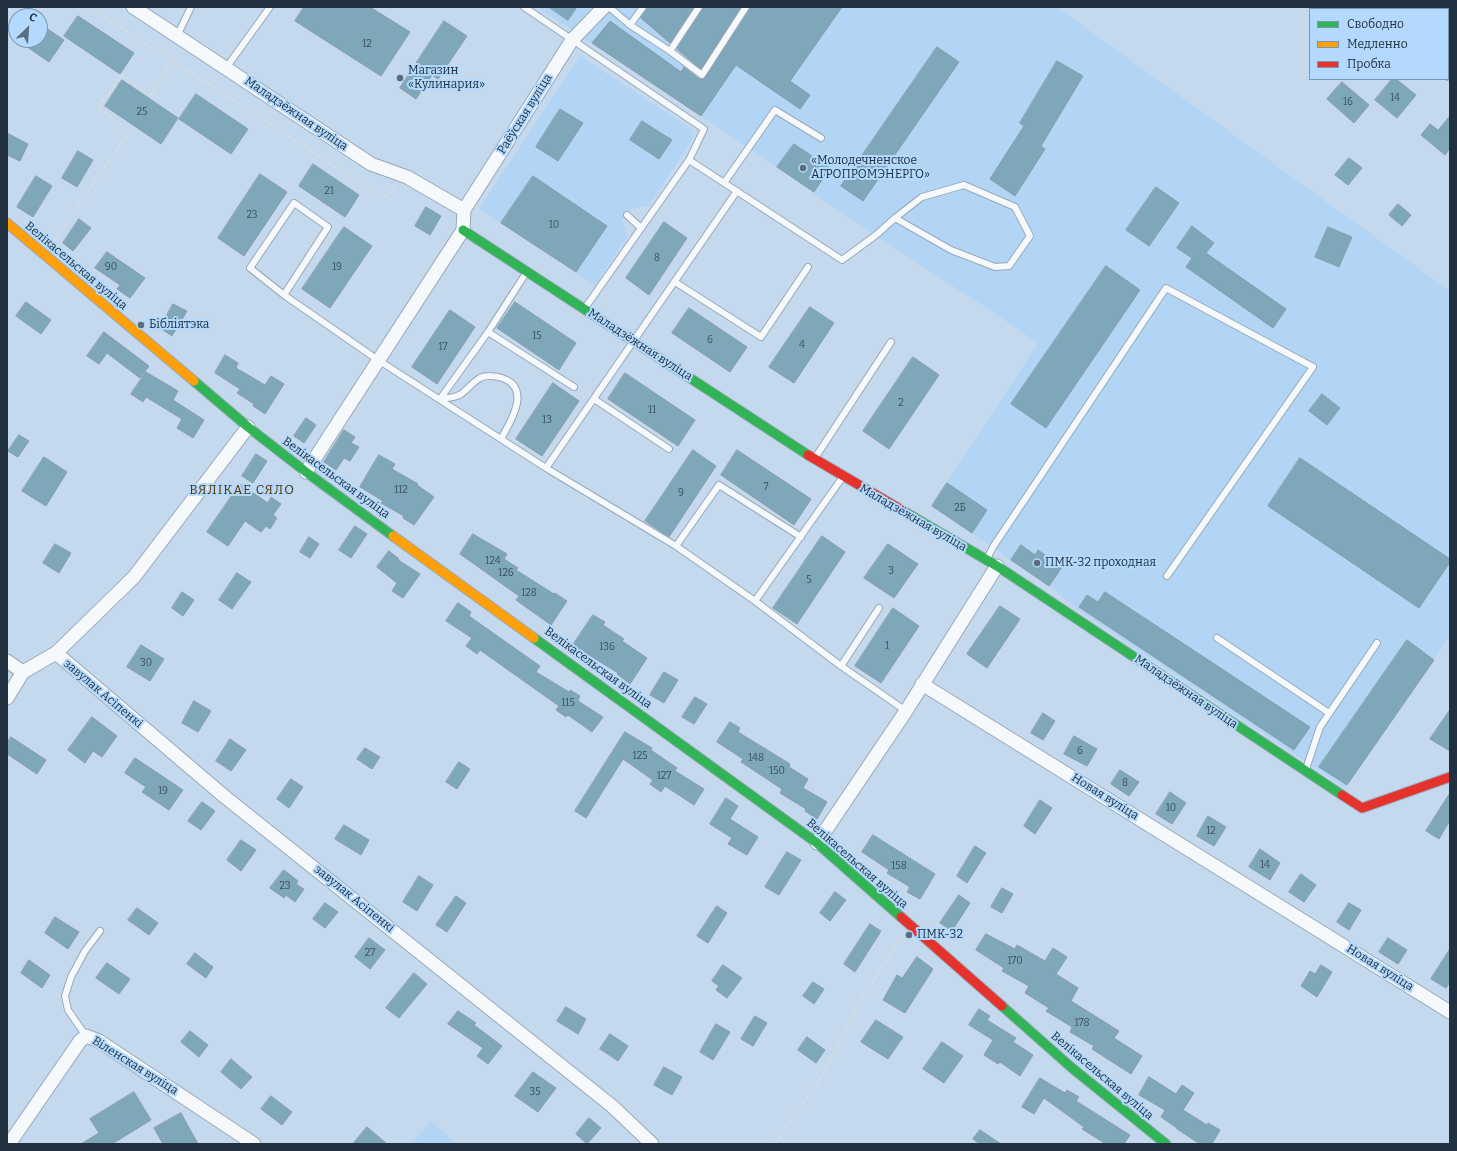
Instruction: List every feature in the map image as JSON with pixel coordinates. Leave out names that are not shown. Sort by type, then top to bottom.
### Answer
[{"type":"street","name":"Маладзёжная вуліца","points":[[134,7],[371,164],[407,178],[464,210]]},
{"type":"street","name":"Раёўская вуліца","points":[[463,230],[464,210],[572,40],[604,7]]},
{"type":"street","name":"Велікасельская вуліца","points":[[7,223],[44,256],[248,427],[306,472],[817,843],[1072,1068],[1166,1144]]},
{"type":"street","name":"Маладзёжная вуліца","points":[[463,230],[814,459],[991,563],[1362,808],[1450,777]]},
{"type":"street","points":[[306,472],[463,230]]},
{"type":"street","name":"завулак Асіпенкі","points":[[7,698],[23,672],[56,653],[134,577],[248,427]]},
{"type":"street","points":[[817,843],[906,711],[991,563]]},
{"type":"street","name":"завулак Асіпенкі","points":[[56,653],[225,796],[612,1106],[652,1144]]},
{"type":"street","points":[[7,661],[23,672]]},
{"type":"street","name":"Новая вуліца","points":[[922,684],[1450,1012]]},
{"type":"street","name":"Віленская вуліца","points":[[9,1144],[80,1041],[86,1036],[99,1041],[254,1144]]},
{"type":"lane","points":[[177,36],[191,7]]},
{"type":"lane","points":[[226,68],[270,7]]},
{"type":"lane","points":[[524,7],[704,129],[689,160],[584,308]]},
{"type":"lane","points":[[608,7],[630,25],[670,51],[702,75],[746,7]]},
{"type":"lane","points":[[630,25],[643,7]]},
{"type":"lane","points":[[670,51],[699,7]]},
{"type":"lane","points":[[724,183],[775,110],[820,138]]},
{"type":"lane","points":[[689,160],[842,260],[876,235],[894,218],[922,196],[964,185],[1015,207],[1030,236],[1009,266],[995,267],[951,250],[894,218]]},
{"type":"lane","points":[[546,468],[737,191]]},
{"type":"lane","points":[[284,295],[328,227],[294,203],[250,268],[284,295],[378,360],[546,468],[676,546],[755,601],[841,666],[906,711]]},
{"type":"lane","points":[[627,215],[641,228]]},
{"type":"lane","points":[[675,282],[761,337],[808,268]]},
{"type":"lane","points":[[440,399],[488,332],[527,272]]},
{"type":"lane","points":[[991,563],[992,547],[1166,288],[1313,367],[1167,576]]},
{"type":"lane","points":[[488,332],[574,387]]},
{"type":"lane","points":[[814,459],[891,342]]},
{"type":"lane","points":[[440,399],[451,398],[461,394],[481,378],[491,376],[510,382],[515,388],[518,399],[516,410],[501,439]]},
{"type":"lane","points":[[594,399],[669,449]]},
{"type":"lane","points":[[755,601],[843,477]]},
{"type":"lane","points":[[676,546],[719,485],[801,537]]},
{"type":"lane","points":[[841,666],[879,608]]},
{"type":"lane","points":[[1217,638],[1330,713]]},
{"type":"lane","points":[[1305,771],[1320,727],[1378,643]]},
{"type":"lane","points":[[86,1036],[68,1010],[65,996],[71,977],[85,951],[100,931]]},
{"type":"path","points":[[89,7],[383,198],[407,178]]},
{"type":"path","points":[[44,256],[129,132],[98,106],[122,75],[150,95],[173,61]]},
{"type":"path","points":[[776,1144],[823,1073],[861,1001],[909,924]]},
{"type":"shaded area","points":[[537,7],[1057,7],[1450,291],[1450,635],[1345,788],[1077,609],[1049,586],[932,506],[1038,343],[855,222],[724,131]]},
{"type":"shaded area","points":[[580,56],[691,129],[693,138],[649,206],[631,209],[623,220],[627,237],[595,285],[479,209]]},
{"type":"shaded area","points":[[431,1121],[457,1144],[411,1144]]},
{"type":"building","points":[[304,7],[370,7],[410,32],[381,76],[295,21]]},
{"type":"building","points":[[549,7],[577,7],[568,20]]},
{"type":"building","points":[[647,7],[694,7],[670,43],[641,18]]},
{"type":"building","points":[[703,7],[741,7],[701,69],[677,49]]},
{"type":"building","points":[[750,7],[842,7],[790,81],[810,95],[800,109],[736,65],[701,116],[592,43],[610,21],[681,72],[684,67],[699,79],[704,79]]},
{"type":"building","points":[[78,16],[134,53],[120,74],[64,36]]},
{"type":"building","points":[[444,21],[467,36],[438,79],[432,75],[416,99],[400,88]]},
{"type":"building","points":[[48,29],[64,40],[49,62],[29,48],[48,48]]},
{"type":"building","points":[[937,47],[959,62],[863,201],[841,186]]},
{"type":"building","points":[[1057,61],[1083,76],[1041,146],[1045,149],[1015,196],[990,179],[1024,126],[1020,123]]},
{"type":"building","points":[[122,80],[178,118],[161,144],[105,106]]},
{"type":"building","points":[[1391,80],[1397,80],[1416,95],[1397,118],[1375,100]]},
{"type":"building","points":[[1342,82],[1369,105],[1354,123],[1327,99]]},
{"type":"building","points":[[196,94],[248,129],[231,154],[179,119]]},
{"type":"building","points":[[560,109],[583,123],[558,161],[536,147]]},
{"type":"building","points":[[1450,116],[1450,148],[1445,155],[1421,135],[1430,124],[1438,130]]},
{"type":"building","points":[[642,121],[672,140],[659,159],[630,140]]},
{"type":"building","points":[[7,133],[28,144],[20,161],[7,155]]},
{"type":"building","name":"«Молодечненское АГРОПРОМЭНЕРГО»","points":[[794,144],[830,168],[814,192],[777,167]]},
{"type":"building","points":[[78,151],[93,160],[77,187],[62,178]]},
{"type":"building","points":[[1349,158],[1362,168],[1348,185],[1335,175]]},
{"type":"building","points":[[313,164],[359,195],[345,217],[299,186]]},
{"type":"building","points":[[260,174],[287,192],[244,256],[218,238]]},
{"type":"building","points":[[36,176],[52,186],[33,217],[17,207]]},
{"type":"building","points":[[533,176],[607,226],[576,272],[501,223]]},
{"type":"building","points":[[1156,187],[1179,203],[1149,246],[1126,230]]},
{"type":"building","points":[[1398,204],[1411,215],[1402,226],[1389,215]]},
{"type":"building","points":[[426,207],[441,216],[430,235],[415,226]]},
{"type":"building","points":[[79,219],[91,228],[73,251],[63,243]]},
{"type":"building","points":[[664,222],[687,238],[649,295],[626,278]]},
{"type":"building","points":[[1192,226],[1214,243],[1206,253],[1286,309],[1273,328],[1186,267],[1192,258],[1177,248]]},
{"type":"building","points":[[344,227],[372,246],[330,308],[302,289]]},
{"type":"building","points":[[1328,227],[1352,237],[1339,267],[1315,257]]},
{"type":"building","points":[[107,252],[145,278],[130,298],[117,289],[120,285],[95,268]]},
{"type":"building","points":[[1106,266],[1140,290],[1046,428],[1011,404]]},
{"type":"building","points":[[26,302],[51,320],[41,334],[16,316]]},
{"type":"building","points":[[515,302],[576,343],[559,370],[497,328]]},
{"type":"building","points":[[173,304],[187,311],[172,336],[160,328]]},
{"type":"building","points":[[810,307],[834,323],[794,383],[769,367]]},
{"type":"building","points":[[689,308],[747,347],[730,372],[672,333]]},
{"type":"building","points":[[450,310],[475,327],[437,384],[412,367]]},
{"type":"building","points":[[104,332],[149,366],[140,378],[107,353],[99,364],[87,356]]},
{"type":"building","points":[[225,355],[238,363],[236,368],[265,385],[271,376],[284,384],[265,414],[253,406],[254,404],[237,393],[240,389],[215,373]]},
{"type":"building","points":[[913,357],[939,375],[889,449],[863,431]]},
{"type":"building","points":[[146,372],[178,391],[173,400],[204,420],[193,438],[177,428],[182,419],[146,397],[143,402],[131,394]]},
{"type":"building","points":[[625,373],[695,420],[678,446],[608,399]]},
{"type":"building","points":[[553,383],[579,401],[542,456],[516,439]]},
{"type":"building","points":[[1322,394],[1340,408],[1327,425],[1309,411]]},
{"type":"building","points":[[306,418],[316,425],[304,443],[294,436]]},
{"type":"building","points":[[344,430],[355,437],[351,443],[359,447],[350,461],[344,458],[336,470],[324,462]]},
{"type":"building","points":[[19,435],[29,441],[18,457],[8,451]]},
{"type":"building","points":[[693,450],[716,466],[669,537],[645,521]]},
{"type":"building","points":[[737,450],[811,499],[794,525],[721,475]]},
{"type":"building","points":[[256,454],[267,461],[253,483],[242,476]]},
{"type":"building","points":[[379,455],[395,464],[392,469],[418,484],[417,485],[434,497],[414,525],[403,518],[404,516],[381,503],[383,501],[360,487]]},
{"type":"building","points":[[44,457],[67,472],[46,506],[22,491]]},
{"type":"building","points":[[1300,458],[1450,559],[1450,562],[1419,608],[1268,506]]},
{"type":"building","points":[[947,483],[987,510],[972,533],[932,506]]},
{"type":"building","points":[[240,484],[268,503],[271,497],[281,504],[273,515],[277,518],[270,529],[266,526],[261,532],[245,521],[228,546],[207,532]]},
{"type":"building","points":[[355,526],[367,534],[351,558],[339,550]]},
{"type":"building","points":[[473,534],[507,554],[504,559],[518,568],[516,570],[567,601],[551,625],[516,600],[519,596],[460,554]]},
{"type":"building","points":[[822,536],[845,552],[797,624],[773,608]]},
{"type":"building","points":[[309,537],[319,544],[310,558],[300,552]]},
{"type":"building","points":[[55,544],[71,553],[59,573],[43,563]]},
{"type":"building","points":[[888,544],[918,564],[894,598],[864,578]]},
{"type":"building","name":"ПМК-32 проходная","points":[[1021,545],[1035,555],[1038,550],[1062,567],[1049,586],[1011,560]]},
{"type":"building","points":[[389,551],[399,559],[398,560],[420,574],[403,598],[392,591],[397,583],[377,567]]},
{"type":"building","points":[[237,573],[251,582],[232,609],[219,600]]},
{"type":"building","points":[[182,592],[194,600],[183,616],[172,608]]},
{"type":"building","points":[[1105,592],[1310,727],[1294,750],[1079,607],[1087,595],[1098,602]]},
{"type":"building","points":[[458,603],[471,612],[469,616],[540,666],[536,672],[569,692],[570,690],[580,696],[578,701],[603,717],[592,732],[568,715],[566,717],[556,710],[559,706],[480,650],[477,654],[466,646],[472,638],[446,621]]},
{"type":"building","points":[[1000,606],[1020,619],[987,668],[967,654]]},
{"type":"building","points":[[893,608],[919,626],[881,683],[855,666]]},
{"type":"building","points":[[593,615],[605,622],[603,625],[624,639],[622,641],[647,658],[630,684],[617,674],[618,673],[573,645]]},
{"type":"building","points":[[1407,640],[1434,660],[1347,785],[1319,767]]},
{"type":"building","points":[[141,645],[164,659],[150,681],[127,667]]},
{"type":"building","points":[[664,672],[678,680],[664,703],[650,695]]},
{"type":"building","points":[[695,697],[707,704],[694,724],[682,717]]},
{"type":"building","points":[[194,701],[211,711],[198,732],[182,723]]},
{"type":"building","points":[[1450,710],[1450,751],[1430,739]]},
{"type":"building","points":[[1043,713],[1055,721],[1043,740],[1031,733]]},
{"type":"building","points":[[92,717],[117,736],[102,757],[93,751],[85,763],[68,750]]},
{"type":"building","points":[[730,722],[740,728],[738,732],[790,764],[789,767],[808,779],[803,788],[827,802],[817,819],[805,811],[806,809],[780,793],[782,789],[741,762],[743,759],[717,742]]},
{"type":"building","points":[[625,732],[652,748],[651,750],[677,768],[675,771],[704,789],[694,805],[665,786],[661,792],[650,784],[653,780],[623,759],[586,818],[575,811]]},
{"type":"building","points":[[1074,736],[1097,749],[1087,766],[1064,754]]},
{"type":"building","points":[[11,737],[46,760],[37,774],[7,754],[7,743]]},
{"type":"building","points":[[230,739],[246,750],[231,771],[216,761]]},
{"type":"building","points":[[365,748],[380,757],[372,769],[357,759]]},
{"type":"building","points":[[135,758],[183,790],[169,810],[142,792],[146,787],[125,773]]},
{"type":"building","points":[[459,762],[470,769],[457,789],[446,782]]},
{"type":"building","points":[[1120,770],[1139,782],[1129,796],[1111,784]]},
{"type":"building","points":[[291,779],[303,787],[289,808],[277,799]]},
{"type":"building","points":[[1170,792],[1186,803],[1172,824],[1156,814]]},
{"type":"building","points":[[1450,793],[1450,820],[1439,839],[1426,831]]},
{"type":"building","points":[[726,798],[738,806],[730,819],[758,837],[747,855],[728,844],[732,838],[710,824]]},
{"type":"building","points":[[1040,800],[1052,808],[1035,834],[1024,826]]},
{"type":"building","points":[[202,802],[215,811],[201,830],[188,821]]},
{"type":"building","points":[[1208,816],[1226,827],[1214,846],[1197,836]]},
{"type":"building","points":[[344,825],[369,840],[361,855],[335,839]]},
{"type":"building","points":[[873,835],[935,874],[920,899],[907,892],[910,887],[887,873],[889,870],[862,852]]},
{"type":"building","points":[[241,840],[256,850],[241,871],[227,860]]},
{"type":"building","points":[[975,846],[986,853],[967,883],[957,876]]},
{"type":"building","points":[[1260,849],[1280,863],[1270,880],[1249,867]]},
{"type":"building","points":[[787,852],[801,860],[779,895],[765,887]]},
{"type":"building","points":[[284,870],[298,881],[296,884],[304,889],[295,902],[286,895],[284,898],[270,888]]},
{"type":"building","points":[[1301,874],[1316,885],[1304,902],[1289,892]]},
{"type":"building","points":[[419,876],[433,885],[417,911],[403,902]]},
{"type":"building","points":[[1002,888],[1013,894],[1002,913],[991,907]]},
{"type":"building","points":[[835,892],[846,900],[830,921],[820,913]]},
{"type":"building","points":[[959,895],[970,903],[952,931],[940,923]]},
{"type":"building","points":[[456,896],[466,903],[447,932],[436,925]]},
{"type":"building","points":[[325,903],[338,912],[325,928],[313,919]]},
{"type":"building","points":[[1349,903],[1361,910],[1349,930],[1337,922]]},
{"type":"building","points":[[717,906],[727,913],[708,943],[697,936]]},
{"type":"building","points":[[137,908],[158,923],[149,935],[128,920]]},
{"type":"building","points":[[55,917],[79,932],[68,949],[45,933]]},
{"type":"building","points":[[870,924],[881,931],[855,972],[844,964]]},
{"type":"building","points":[[986,934],[1015,949],[1017,945],[1045,961],[1053,948],[1067,957],[1056,974],[1078,988],[1071,1001],[1119,1031],[1114,1038],[1142,1056],[1131,1074],[1092,1049],[1094,1046],[1070,1032],[1072,1027],[1046,1011],[1049,1008],[1025,993],[1029,986],[1002,971],[1004,968],[976,950]]},
{"type":"building","points":[[369,938],[385,950],[370,969],[355,957]]},
{"type":"building","points":[[1388,938],[1407,950],[1398,964],[1379,952]]},
{"type":"building","points":[[1450,949],[1450,982],[1446,988],[1431,979]]},
{"type":"building","points":[[195,953],[213,967],[206,978],[187,964]]},
{"type":"building","points":[[917,957],[933,969],[905,1013],[883,1000],[897,975],[902,978]]},
{"type":"building","points":[[29,960],[50,975],[42,988],[21,973]]},
{"type":"building","points":[[107,963],[130,979],[119,994],[96,978]]},
{"type":"building","points":[[723,965],[742,978],[727,998],[716,990],[719,986],[712,981]]},
{"type":"building","points":[[1321,965],[1332,972],[1317,997],[1301,986],[1310,971],[1315,974]]},
{"type":"building","points":[[414,973],[427,984],[399,1018],[386,1008]]},
{"type":"building","points":[[813,982],[824,989],[814,1004],[803,996]]},
{"type":"building","points":[[566,1007],[586,1019],[578,1034],[557,1021]]},
{"type":"building","points":[[979,1009],[990,1016],[987,1020],[1016,1038],[1013,1042],[1033,1055],[1020,1076],[1000,1062],[998,1064],[984,1055],[993,1040],[969,1025]]},
{"type":"building","points":[[458,1011],[476,1023],[474,1025],[502,1046],[488,1064],[477,1056],[483,1048],[448,1024]]},
{"type":"building","points":[[755,1016],[767,1023],[753,1046],[741,1039]]},
{"type":"building","points":[[876,1020],[903,1037],[888,1059],[861,1042]]},
{"type":"building","points":[[716,1024],[730,1032],[713,1060],[700,1052]]},
{"type":"building","points":[[190,1031],[208,1045],[199,1057],[181,1042]]},
{"type":"building","points":[[610,1034],[628,1046],[618,1061],[600,1049]]},
{"type":"building","points":[[807,1037],[825,1050],[816,1063],[798,1050]]},
{"type":"building","points":[[942,1042],[963,1056],[944,1083],[923,1069]]},
{"type":"building","points":[[231,1059],[252,1077],[241,1089],[221,1072]]},
{"type":"building","points":[[664,1067],[682,1077],[672,1095],[654,1085]]},
{"type":"building","points":[[533,1072],[556,1088],[538,1112],[515,1096]]},
{"type":"building","points":[[1149,1077],[1176,1094],[1182,1085],[1194,1093],[1183,1110],[1207,1125],[1208,1123],[1220,1130],[1212,1144],[1200,1144],[1177,1129],[1161,1117],[1165,1110],[1139,1095]]},
{"type":"building","points":[[1040,1078],[1065,1093],[1067,1090],[1079,1097],[1076,1101],[1130,1135],[1124,1144],[1106,1144],[1082,1129],[1084,1127],[1044,1098],[1034,1114],[1022,1107]]},
{"type":"building","points":[[134,1092],[151,1120],[112,1144],[81,1144],[99,1133],[90,1119]]},
{"type":"building","points":[[271,1096],[292,1112],[282,1125],[261,1109]]},
{"type":"building","points":[[181,1113],[198,1144],[163,1144],[154,1128]]},
{"type":"building","points":[[589,1118],[601,1128],[587,1144],[576,1134]]},
{"type":"building","points":[[367,1127],[387,1144],[353,1144]]},
{"type":"building","points":[[980,1130],[1001,1144],[980,1144],[973,1139]]},
{"type":"traffic: fast","points":[[463,230],[808,455]]},
{"type":"traffic: fast","points":[[194,381],[248,427],[393,536]]},
{"type":"traffic: fast","points":[[905,512],[997,566],[1342,795]]},
{"type":"traffic: fast","points":[[534,638],[817,843],[901,917]]},
{"type":"traffic: fast","points":[[1002,1006],[1072,1068],[1166,1144]]},
{"type":"traffic: slow","points":[[7,223],[194,381]]},
{"type":"traffic: slow","points":[[393,536],[534,638]]},
{"type":"traffic: jam","points":[[808,455],[905,512]]},
{"type":"traffic: jam","points":[[1342,795],[1362,808],[1450,777]]},
{"type":"traffic: jam","points":[[901,917],[1002,1006]]},
{"type":"place","name":"Магазин «Кулинария»","points":[[400,78]]},
{"type":"place","name":"«Молодечненское АГРОПРОМЭНЕРГО»","points":[[803,168]]},
{"type":"place","name":"Бібліятэка","points":[[141,325]]},
{"type":"place","name":"ПМК-32 проходная","points":[[1037,563]]},
{"type":"place","name":"ПМК-32","points":[[909,935]]},
{"type":"district","name":"ВЯЛІКАЕ СЯЛО","points":[[242,490]]}]
